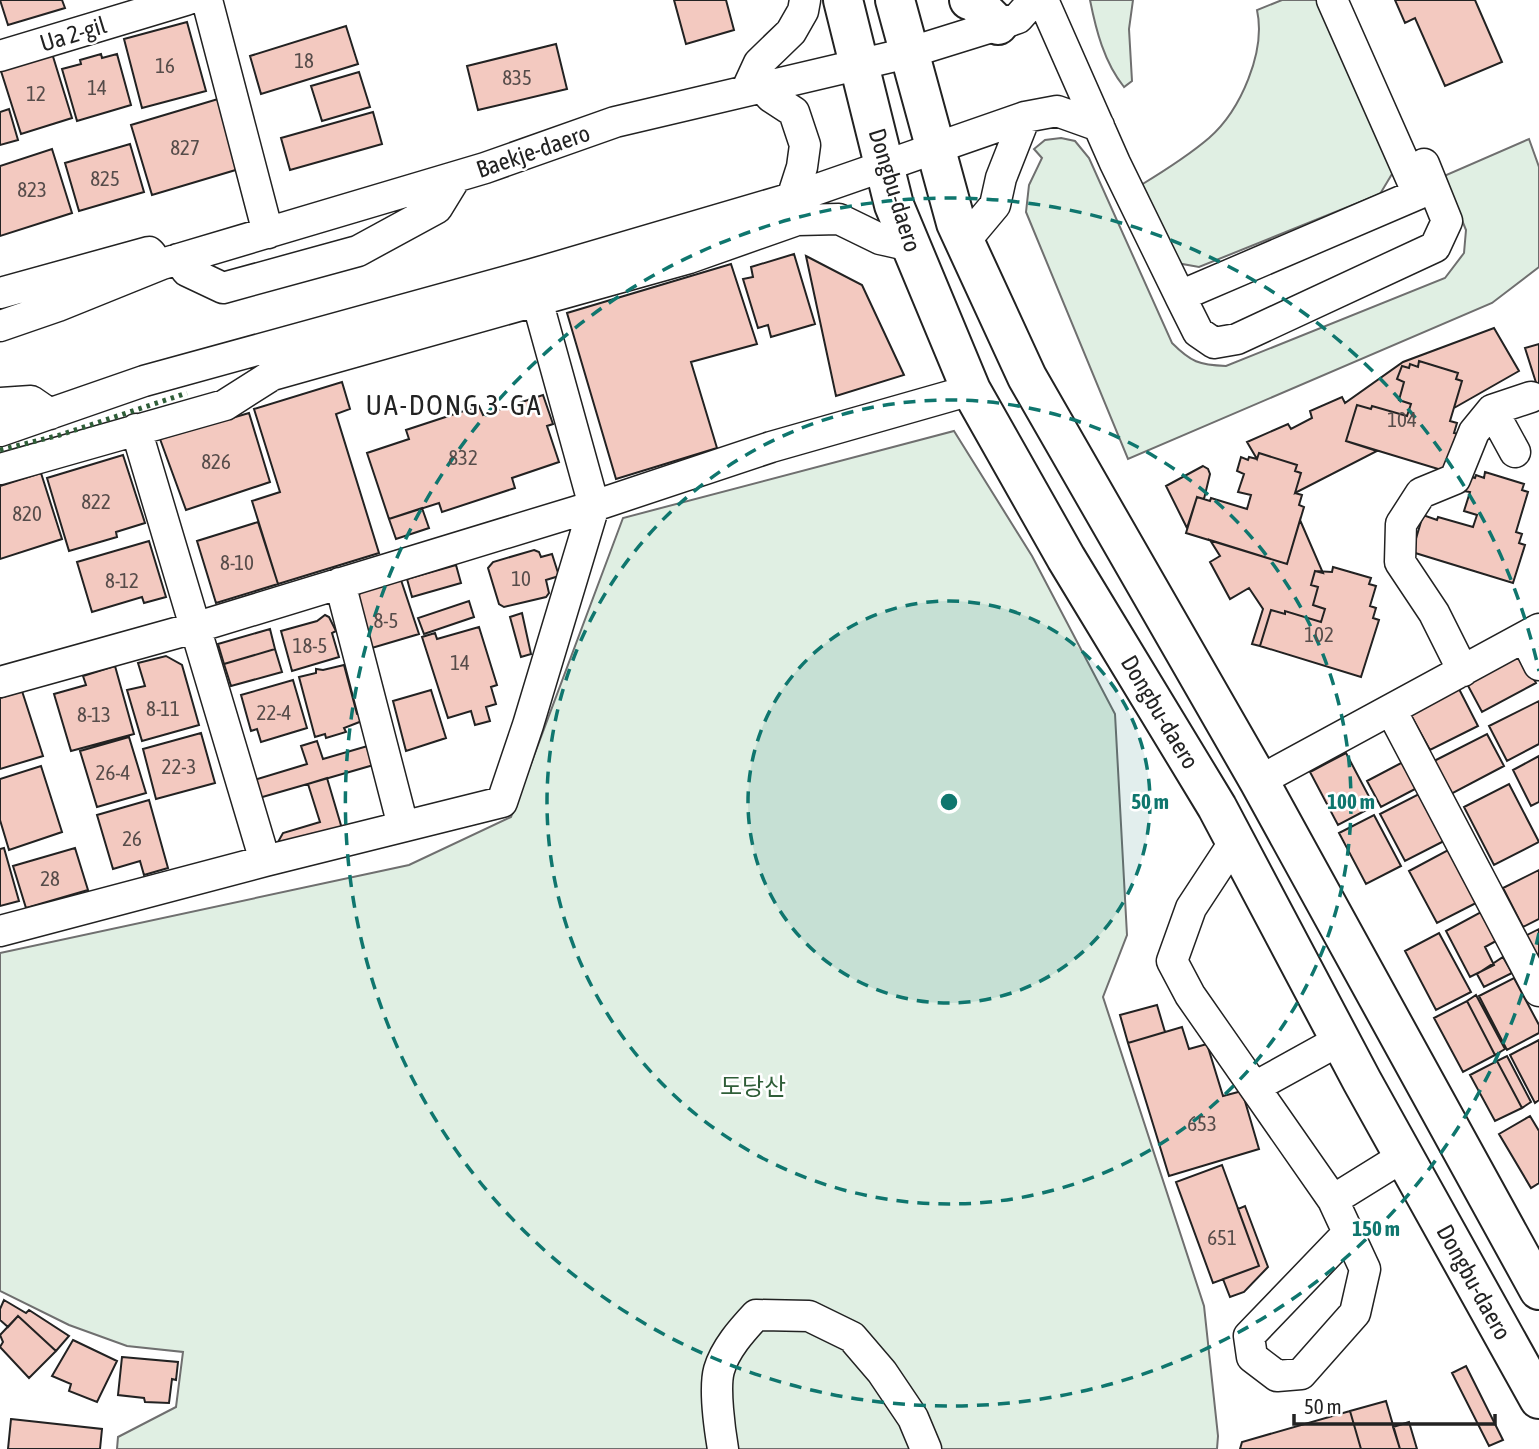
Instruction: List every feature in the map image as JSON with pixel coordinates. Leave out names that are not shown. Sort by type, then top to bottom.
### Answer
[{"type":"main road","name":"Dongbu-daero","points":[[843,0],[894,205],[971,390],[1066,558],[1217,807],[1340,1040],[1539,1399]]},
{"type":"main road","name":"Dongbu-daero","points":[[895,0],[935,148],[964,242],[1027,377],[1259,781],[1538,1285]]},
{"type":"main road","points":[[969,0],[974,1],[998,25]]},
{"type":"street","name":"Ua 2-gil","points":[[0,56],[186,0]]},
{"type":"street","points":[[207,0],[268,233]]},
{"type":"street","points":[[792,198],[802,167],[805,145],[794,112],[754,88],[759,63],[791,32],[803,11],[805,0]]},
{"type":"street","name":"Baekje-daero","points":[[0,326],[170,261],[456,177],[615,122],[908,53],[998,25],[1018,18],[1034,0]]},
{"type":"street","points":[[1044,0],[1099,126],[1180,296],[1198,332],[1214,343],[1237,339],[1435,247],[1447,221],[1352,0]]},
{"type":"street","points":[[1180,296],[1418,194],[1332,0]]},
{"type":"street","points":[[0,431],[144,381],[632,246],[792,198],[1026,117],[1057,111],[1099,126]]},
{"type":"street","points":[[964,242],[995,205],[1001,178],[1026,117]]},
{"type":"street","points":[[170,261],[223,288],[358,251],[437,208],[456,177]]},
{"type":"street","points":[[272,375],[689,258],[797,220],[839,219],[880,239],[911,246]]},
{"type":"street","points":[[632,246],[689,258]]},
{"type":"street","points":[[597,284],[632,246]]},
{"type":"street","name":"Baekje-daero","points":[[0,293],[149,252],[170,261]]},
{"type":"street","points":[[0,931],[502,802],[594,506],[537,300]]},
{"type":"street","points":[[311,336],[362,350]]},
{"type":"street","points":[[0,469],[225,405],[272,375],[311,336]]},
{"type":"street","points":[[0,682],[194,628],[594,506],[771,447],[971,390]]},
{"type":"street","points":[[1463,671],[1434,613],[1400,562],[1401,524],[1420,493],[1455,479],[1475,432],[1492,410],[1531,397]]},
{"type":"street","points":[[0,403],[31,401],[50,414]]},
{"type":"street","points":[[1492,410],[1515,452]]},
{"type":"street","points":[[136,429],[265,861]]},
{"type":"street","points":[[340,583],[403,826]]},
{"type":"street","points":[[1401,607],[1434,613]]},
{"type":"street","points":[[1259,781],[1532,633],[1539,665]]},
{"type":"street","points":[[1391,710],[1539,991]]},
{"type":"street","points":[[1235,841],[1191,908],[1172,961],[1190,995],[1333,1200],[1349,1232],[1366,1269],[1355,1313],[1301,1374],[1277,1376],[1252,1357],[1248,1336],[1349,1232]]},
{"type":"street","points":[[1255,1087],[1340,1040]]},
{"type":"street","points":[[1333,1200],[1404,1156]]},
{"type":"street","points":[[723,1449],[719,1424],[719,1371],[737,1336],[756,1315],[809,1316],[852,1337],[882,1372],[913,1418],[926,1449]]},
{"type":"green space","points":[[1090,0],[1133,0],[1129,29],[1132,81],[1124,87],[1106,56]]},
{"type":"green space","points":[[1282,0],[1324,0],[1391,158],[1392,174],[1380,194],[1199,267],[1177,263],[1141,185],[1193,151],[1221,126],[1241,96],[1254,61],[1259,26],[1257,10]]},
{"type":"green space","points":[[1061,138],[1075,141],[1089,158],[1172,343],[1190,358],[1209,365],[1226,366],[1445,278],[1464,253],[1466,230],[1444,176],[1529,139],[1539,167],[1539,267],[1492,303],[1128,459],[1026,212],[1029,185],[1042,158],[1034,149],[1045,140]]},
{"type":"green space","name":"도당산","points":[[954,431],[1032,556],[1115,714],[1127,935],[1103,997],[1204,1306],[1218,1436],[1217,1449],[117,1449],[118,1437],[176,1407],[183,1352],[127,1346],[69,1325],[0,1291],[0,953],[409,865],[511,817],[623,518]]},
{"type":"building","points":[[0,0],[62,0],[65,8],[8,25]]},
{"type":"building","points":[[674,0],[726,0],[734,30],[686,44]]},
{"type":"building","points":[[1395,0],[1475,0],[1502,62],[1445,86],[1415,18],[1405,23]]},
{"type":"building","points":[[187,22],[206,91],[142,108],[124,39]]},
{"type":"building","points":[[346,26],[358,64],[261,94],[250,56]]},
{"type":"building","points":[[556,44],[567,89],[478,110],[467,66]]},
{"type":"building","points":[[51,50],[72,118],[21,134],[0,68]]},
{"type":"building","points":[[101,54],[102,58],[117,54],[131,105],[77,121],[62,69],[81,64],[80,60]]},
{"type":"building","points":[[359,72],[370,107],[322,121],[311,86]]},
{"type":"building","points":[[218,99],[239,169],[152,195],[131,125]]},
{"type":"building","points":[[9,109],[18,140],[0,145],[0,112]]},
{"type":"building","points":[[373,112],[382,144],[290,170],[281,138]]},
{"type":"building","points":[[130,144],[144,192],[79,211],[65,163]]},
{"type":"building","points":[[52,149],[72,213],[0,236],[0,166]]},
{"type":"building","points":[[794,254],[815,324],[771,337],[768,325],[758,328],[743,279],[753,277],[751,267]]},
{"type":"building","points":[[806,256],[862,285],[904,375],[836,396]]},
{"type":"building","points":[[731,264],[757,344],[691,362],[717,448],[616,479],[567,313]]},
{"type":"building","points":[[1494,328],[1519,371],[1454,408],[1462,381],[1456,379],[1458,373],[1419,361],[1418,367],[1410,364],[1409,368],[1402,366],[1397,379],[1404,382],[1399,400],[1411,404],[1407,416],[1372,406],[1371,409],[1357,405],[1346,441],[1377,451],[1295,493],[1301,473],[1295,471],[1297,465],[1259,453],[1257,459],[1247,442],[1288,424],[1291,429],[1312,418],[1310,411],[1342,397],[1345,403],[1403,362]]},
{"type":"building","points":[[1539,344],[1539,392],[1525,348]]},
{"type":"building","points":[[1419,361],[1458,373],[1456,379],[1462,381],[1450,421],[1457,423],[1454,433],[1459,434],[1448,472],[1346,441],[1357,405],[1371,409],[1372,406],[1407,416],[1411,404],[1399,400],[1404,382],[1397,379],[1402,366],[1409,368],[1410,364],[1418,367]]},
{"type":"building","points":[[342,382],[350,409],[336,414],[379,553],[278,584],[252,501],[280,492],[254,409]]},
{"type":"building","points":[[543,395],[553,424],[547,426],[559,462],[512,478],[515,488],[442,512],[439,503],[389,519],[367,453],[409,439],[406,430],[479,406],[483,415]]},
{"type":"building","points":[[249,413],[270,482],[186,510],[160,439]]},
{"type":"building","points":[[1259,453],[1297,465],[1295,471],[1301,473],[1295,493],[1302,495],[1299,505],[1304,507],[1287,564],[1186,533],[1197,497],[1210,501],[1211,498],[1247,509],[1251,495],[1238,492],[1244,474],[1237,471],[1241,457],[1248,460],[1249,457],[1257,459]]},
{"type":"building","points":[[123,455],[145,523],[116,532],[117,537],[69,551],[47,478]]},
{"type":"building","points":[[1203,466],[1210,474],[1204,499],[1197,497],[1187,528],[1166,486]]},
{"type":"building","points":[[1485,472],[1524,484],[1522,490],[1528,492],[1516,532],[1522,534],[1519,543],[1525,545],[1513,583],[1412,552],[1423,515],[1473,527],[1477,515],[1464,511],[1470,492],[1463,491],[1468,476],[1484,478]]},
{"type":"building","points":[[41,473],[62,539],[0,559],[0,486]]},
{"type":"building","points":[[422,508],[429,528],[396,539],[389,519]]},
{"type":"building","points":[[1300,520],[1323,573],[1315,571],[1311,585],[1318,587],[1313,605],[1325,609],[1321,622],[1285,611],[1285,614],[1271,610],[1260,646],[1252,644],[1263,609],[1249,588],[1230,599],[1210,562],[1220,556],[1210,540],[1287,564]]},
{"type":"building","points":[[258,522],[278,584],[216,603],[197,541]]},
{"type":"building","points":[[149,541],[166,597],[144,603],[142,597],[92,612],[77,562]]},
{"type":"building","points":[[534,550],[539,552],[541,557],[552,554],[559,576],[546,580],[549,593],[546,597],[504,607],[499,604],[488,568],[493,562]]},
{"type":"building","points":[[456,565],[461,583],[412,597],[407,579]]},
{"type":"building","points":[[1333,567],[1371,578],[1369,584],[1376,586],[1370,606],[1376,608],[1373,618],[1379,620],[1361,677],[1260,646],[1271,610],[1285,614],[1285,611],[1321,622],[1325,609],[1313,605],[1318,587],[1311,585],[1315,571],[1332,572]]},
{"type":"building","points":[[401,580],[419,634],[365,650],[354,605],[361,591]]},
{"type":"building","points":[[469,601],[474,617],[424,634],[418,618]]},
{"type":"building","points":[[522,613],[531,654],[521,657],[510,617]]},
{"type":"building","points":[[325,615],[329,617],[336,631],[332,633],[339,657],[292,671],[281,631],[317,621]]},
{"type":"building","points":[[479,627],[497,685],[491,687],[496,704],[486,707],[490,721],[475,725],[471,711],[448,718],[422,637],[435,633],[437,639]]},
{"type":"building","points":[[270,629],[275,649],[224,664],[218,644]]},
{"type":"building","points":[[275,649],[282,672],[231,686],[224,664]]},
{"type":"building","points":[[1520,653],[1536,683],[1482,712],[1466,682]]},
{"type":"building","points":[[166,656],[182,665],[199,725],[142,741],[127,690],[145,686],[138,663]]},
{"type":"building","points":[[344,665],[357,714],[361,715],[362,721],[344,728],[346,732],[326,738],[325,734],[315,737],[299,677],[316,673],[316,669]]},
{"type":"building","points":[[115,666],[134,734],[71,751],[54,694],[86,685],[83,676]]},
{"type":"building","points":[[293,680],[307,728],[261,742],[257,729],[251,731],[241,695]]},
{"type":"building","points":[[1458,687],[1478,726],[1430,750],[1409,712]]},
{"type":"building","points":[[431,690],[446,738],[406,751],[393,701]]},
{"type":"building","points":[[22,691],[43,756],[0,769],[0,698]]},
{"type":"building","points":[[1539,701],[1539,744],[1507,761],[1489,726]]},
{"type":"building","points":[[201,733],[215,783],[156,799],[143,749]]},
{"type":"building","points":[[1487,734],[1504,766],[1451,794],[1434,761]]},
{"type":"building","points":[[129,737],[146,793],[97,807],[80,751]]},
{"type":"building","points":[[317,741],[323,759],[371,745],[377,764],[259,798],[254,780],[307,764],[301,746]]},
{"type":"building","points":[[1346,753],[1374,806],[1338,825],[1310,772]]},
{"type":"building","points":[[1539,756],[1539,802],[1531,806],[1513,770]]},
{"type":"building","points":[[1403,762],[1417,788],[1381,807],[1367,781]]},
{"type":"building","points":[[41,766],[62,832],[9,850],[0,820],[0,779]]},
{"type":"building","points":[[327,778],[343,832],[285,849],[278,842],[283,833],[320,822],[308,784]]},
{"type":"building","points":[[1509,784],[1539,842],[1494,865],[1464,807]]},
{"type":"building","points":[[1419,794],[1444,841],[1405,861],[1380,814]]},
{"type":"building","points":[[149,800],[168,868],[144,875],[140,861],[113,869],[97,815]]},
{"type":"building","points":[[1374,815],[1401,866],[1366,884],[1339,833]]},
{"type":"building","points":[[4,848],[19,901],[0,906],[0,849]]},
{"type":"building","points":[[75,848],[88,890],[26,908],[13,866]]},
{"type":"building","points":[[1450,849],[1478,902],[1437,923],[1409,871]]},
{"type":"building","points":[[1539,870],[1539,919],[1523,927],[1503,888]]},
{"type":"building","points":[[1481,912],[1496,941],[1485,947],[1494,965],[1470,977],[1446,931]]},
{"type":"building","points":[[1539,929],[1539,963],[1523,937]]},
{"type":"building","points":[[1439,933],[1471,992],[1436,1010],[1405,951]]},
{"type":"building","points":[[1503,957],[1512,973],[1484,987],[1477,974]]},
{"type":"building","points":[[1514,978],[1539,1025],[1539,1033],[1507,1050],[1479,996]]},
{"type":"building","points":[[1476,995],[1505,1049],[1495,1055],[1467,1001]]},
{"type":"building","points":[[1467,1001],[1495,1055],[1463,1072],[1434,1018]]},
{"type":"building","points":[[1157,1005],[1165,1032],[1128,1043],[1120,1015]]},
{"type":"building","points":[[1182,1027],[1189,1049],[1207,1044],[1223,1096],[1242,1091],[1259,1149],[1169,1176],[1128,1043]]},
{"type":"building","points":[[1539,1040],[1539,1100],[1535,1103],[1510,1055]]},
{"type":"building","points":[[1507,1056],[1531,1102],[1522,1108],[1497,1061]]},
{"type":"building","points":[[1497,1061],[1522,1108],[1495,1121],[1470,1075]]},
{"type":"building","points":[[1530,1116],[1539,1131],[1539,1183],[1531,1188],[1499,1134]]},
{"type":"building","points":[[1222,1165],[1259,1266],[1213,1283],[1176,1182]]},
{"type":"building","points":[[1245,1206],[1268,1267],[1244,1292],[1230,1297],[1223,1279],[1259,1266],[1238,1209]]},
{"type":"building","points":[[4,1300],[26,1313],[29,1310],[69,1336],[56,1351],[18,1316],[8,1327],[0,1320],[0,1309]]},
{"type":"building","points":[[18,1316],[56,1351],[29,1378],[0,1347],[3,1342],[0,1335]]},
{"type":"building","points":[[73,1340],[117,1361],[97,1402],[69,1391],[71,1384],[52,1376]]},
{"type":"building","points":[[122,1357],[178,1362],[176,1380],[172,1379],[169,1403],[145,1402],[144,1398],[118,1395]]},
{"type":"building","points":[[1466,1366],[1503,1440],[1489,1446],[1452,1373]]},
{"type":"building","points":[[1386,1401],[1400,1449],[1361,1449],[1350,1411]]},
{"type":"building","points":[[1350,1411],[1361,1449],[1240,1449],[1242,1442]]},
{"type":"building","points":[[11,1419],[102,1429],[100,1449],[8,1449]]},
{"type":"building","points":[[1409,1422],[1417,1449],[1400,1449],[1393,1427]]},
{"type":"hedge","points":[[0,450],[60,435],[187,393]]},
{"type":"district","name":"UA-DONG 3-GA","points":[[454,405]]}]
